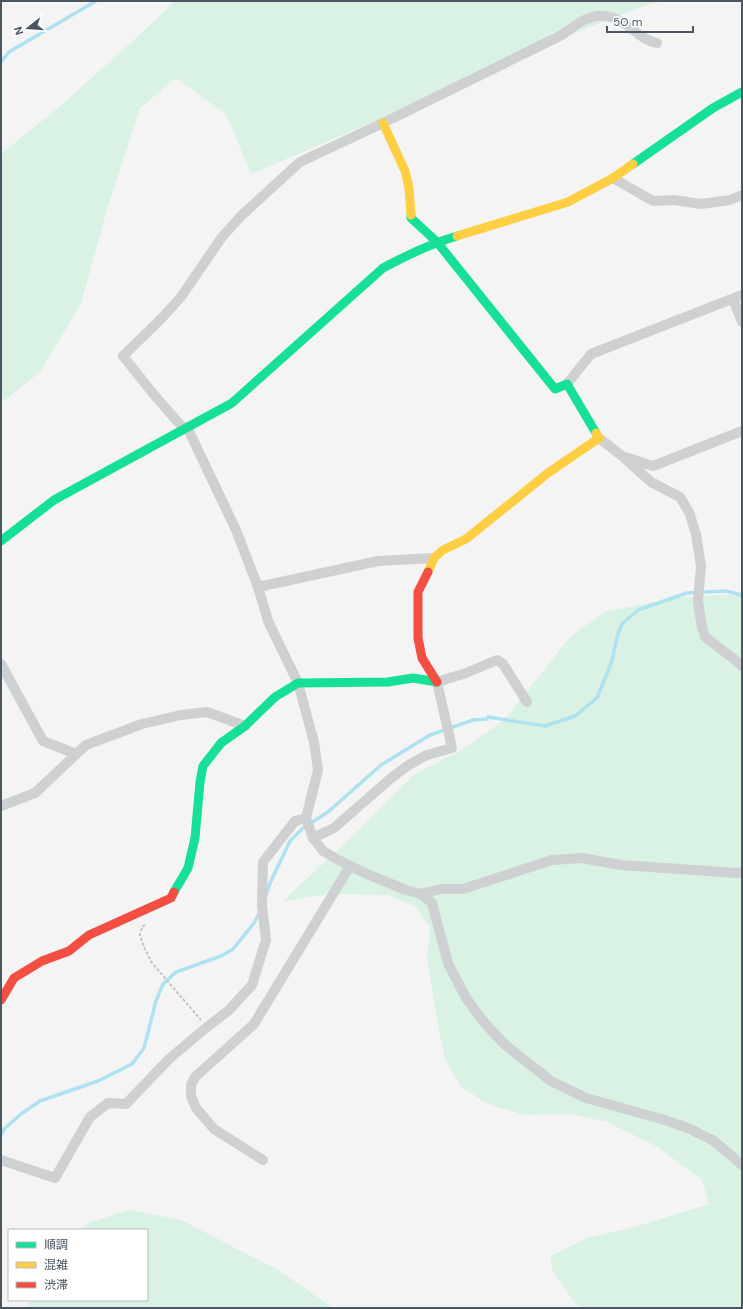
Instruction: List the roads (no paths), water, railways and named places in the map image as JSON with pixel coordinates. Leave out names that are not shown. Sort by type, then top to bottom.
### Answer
[{"type":"street","points":[[657,43],[646,40],[626,25],[607,16],[583,20],[562,35],[300,162],[242,215],[222,237],[181,297],[123,356],[155,396],[186,428],[236,530],[258,587],[268,621],[298,683],[314,742],[318,770],[306,818],[313,838],[323,851],[350,866],[406,890],[421,894],[432,903],[448,963],[466,998],[482,1020],[504,1044],[551,1081],[586,1098],[688,1128],[714,1141],[742,1165]]},
{"type":"street","points":[[1,541],[54,500],[232,403],[383,268],[409,254],[437,242],[568,202],[613,178],[713,108],[742,92]]},
{"type":"street","points":[[383,123],[405,171],[409,188],[411,218],[437,242],[555,389],[567,384],[591,354],[657,327],[738,297],[742,322]]},
{"type":"street","points":[[613,178],[652,201],[674,200],[701,204],[730,200],[742,195]]},
{"type":"street","points":[[567,384],[599,438],[651,482],[680,497],[689,512],[696,534],[701,566],[698,601],[701,623],[705,637],[742,666]]},
{"type":"street","points":[[622,456],[652,466],[742,431]]},
{"type":"street","points":[[313,838],[334,828],[407,766],[428,755],[452,748],[437,682],[422,658],[418,638],[418,592],[434,558],[443,550],[466,539],[548,473],[599,438]]},
{"type":"street","points":[[258,587],[378,560],[434,558]]},
{"type":"street","points":[[1,1000],[14,978],[42,961],[69,951],[89,935],[172,898],[188,868],[194,845],[203,766],[221,743],[245,726],[275,697],[298,683],[388,682],[413,678],[437,682],[466,673],[497,660],[503,664],[527,702]]},
{"type":"street","points":[[1,664],[43,741],[76,754]]},
{"type":"street","points":[[1,806],[35,792],[86,745],[135,727],[181,715],[207,712],[245,726]]},
{"type":"street","points":[[1,1160],[55,1178],[90,1117],[108,1103],[126,1104],[169,1059],[228,1011],[252,985],[266,940],[262,905],[263,862],[295,821],[306,818]]},
{"type":"street","points":[[421,894],[441,889],[463,889],[552,860],[582,858],[621,864],[737,873],[742,872]]},
{"type":"street","points":[[263,1160],[214,1129],[196,1108],[191,1096],[191,1085],[195,1077],[254,1024],[350,866]]},
{"type":"waterway","points":[[1,62],[9,52],[96,1]]},
{"type":"waterway","points":[[266,895],[290,841],[303,828],[328,812],[381,765],[430,735],[473,720],[487,719],[488,717],[545,726],[575,716],[597,698],[612,661],[617,637],[622,624],[638,610],[687,593],[726,591],[742,595]]},
{"type":"waterway","points":[[1,1136],[4,1129],[21,1114],[40,1101],[98,1081],[132,1064],[144,1048],[156,1001],[163,984],[176,972],[221,956],[233,949],[254,923],[260,912]]}]
